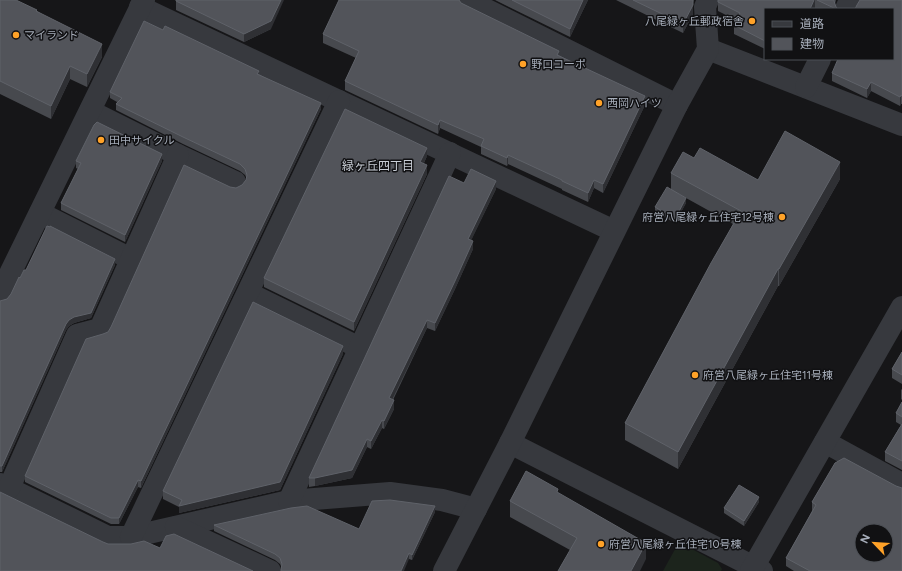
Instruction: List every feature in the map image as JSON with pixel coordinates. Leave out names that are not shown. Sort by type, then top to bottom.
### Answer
[{"type":"street","points":[[467,0],[677,104]]},
{"type":"street","points":[[444,571],[510,443],[677,104],[708,49],[704,7],[708,0]]},
{"type":"street","points":[[0,294],[142,3],[339,101],[614,231]]},
{"type":"street","points":[[708,49],[902,125]]},
{"type":"street","points":[[806,87],[820,60]]},
{"type":"street","points":[[131,537],[339,101]]},
{"type":"street","points":[[90,111],[234,182]]},
{"type":"street","points":[[289,501],[450,153]]},
{"type":"street","points":[[178,155],[100,329],[78,335],[5,486],[108,537],[131,537],[289,501],[390,493],[442,500],[476,509]]},
{"type":"street","points":[[40,213],[131,259]]},
{"type":"street","points":[[248,293],[360,348]]},
{"type":"street","points":[[510,443],[755,569],[825,442],[899,318]]},
{"type":"street","points":[[825,442],[902,484]]},
{"type":"street","points":[[176,527],[270,571]]},
{"type":"shaded area","points":[[679,542],[718,563],[722,569],[721,571],[663,571]]},
{"type":"building","points":[[0,0],[16,0],[102,44],[87,74],[70,66],[51,106],[0,81]]},
{"type":"building","points":[[176,0],[281,0],[271,21],[244,34]]},
{"type":"building","points":[[339,0],[459,0],[461,3],[559,51],[557,55],[645,96],[603,184],[594,180],[588,193],[508,155],[507,158],[481,146],[484,139],[440,120],[438,125],[345,81],[359,51],[323,34]]},
{"type":"building","points":[[512,0],[583,0],[570,29]]},
{"type":"building","points":[[633,0],[693,0],[693,5],[683,24]]},
{"type":"building","name":"八尾緑ヶ丘郵政宿舎","points":[[718,0],[814,0],[810,8],[764,8],[764,40],[734,25],[740,13],[718,2]]},
{"type":"building","points":[[817,0],[834,0],[837,8]]},
{"type":"building","points":[[860,0],[902,0],[902,96],[901,95],[900,97],[871,82],[867,89],[832,73],[838,60],[894,60],[894,8],[856,8]]},
{"type":"building","points":[[144,21],[163,30],[165,26],[259,71],[257,74],[321,103],[141,481],[138,480],[119,518],[111,518],[25,476],[86,339],[108,332],[111,327],[184,165],[230,187],[236,188],[242,185],[246,180],[247,175],[245,169],[240,164],[116,104],[122,98],[110,92]]},
{"type":"building","points":[[345,109],[427,148],[420,162],[427,165],[354,322],[264,278]]},
{"type":"building","points":[[97,122],[162,154],[125,235],[61,203],[81,163],[76,161],[94,125]]},
{"type":"building","points":[[785,131],[840,162],[778,269],[678,452],[625,423],[711,263],[741,211],[671,173],[683,152],[694,158],[700,148],[758,180]]},
{"type":"building","points":[[471,169],[496,181],[468,239],[473,241],[435,323],[427,320],[389,398],[394,400],[384,421],[382,420],[371,441],[367,439],[352,470],[309,478],[449,176],[464,183]]},
{"type":"building","points":[[667,187],[686,198],[675,219],[655,207]]},
{"type":"building","points":[[47,226],[50,226],[115,259],[91,313],[74,317],[66,324],[2,466],[0,466],[0,301],[7,299],[11,294],[19,277],[20,278],[24,270],[26,270]]},
{"type":"building","points":[[253,302],[343,346],[280,482],[179,506],[182,500],[163,491]]},
{"type":"building","points":[[902,352],[902,375],[892,369]]},
{"type":"building","points":[[902,402],[902,417],[896,413]]},
{"type":"building","points":[[902,424],[902,461],[885,452]]},
{"type":"building","points":[[844,458],[902,488],[902,571],[810,571],[786,558],[816,505],[812,502],[835,463]]},
{"type":"building","points":[[526,471],[558,489],[557,492],[646,543],[631,571],[558,571],[577,538],[510,501]]},
{"type":"building","points":[[739,485],[759,497],[744,521],[724,508]]},
{"type":"building","points":[[0,492],[108,544],[131,544],[144,541],[160,548],[166,536],[174,534],[253,571],[0,571]]},
{"type":"building","points":[[390,500],[435,506],[412,555],[409,553],[401,571],[281,571],[282,564],[280,558],[275,554],[214,525],[291,508],[307,506],[359,529],[372,501]]},
{"type":"place","name":"八尾緑ヶ丘郵政宿舎","points":[[752,21]]},
{"type":"place","name":"マイランド","points":[[16,35]]},
{"type":"place","name":"野口コーポ","points":[[523,64]]},
{"type":"place","name":"西岡ハイツ","points":[[599,103]]},
{"type":"place","name":"田中サイクル","points":[[101,140]]},
{"type":"place","name":"府営八尾緑ヶ丘住宅12号棟","points":[[782,217]]},
{"type":"place","name":"府営八尾緑ヶ丘住宅11号棟","points":[[695,375]]},
{"type":"place","name":"府営八尾緑ヶ丘住宅10号棟","points":[[601,544]]},
{"type":"district","name":"緑ヶ丘四丁目","points":[[378,166]]}]
